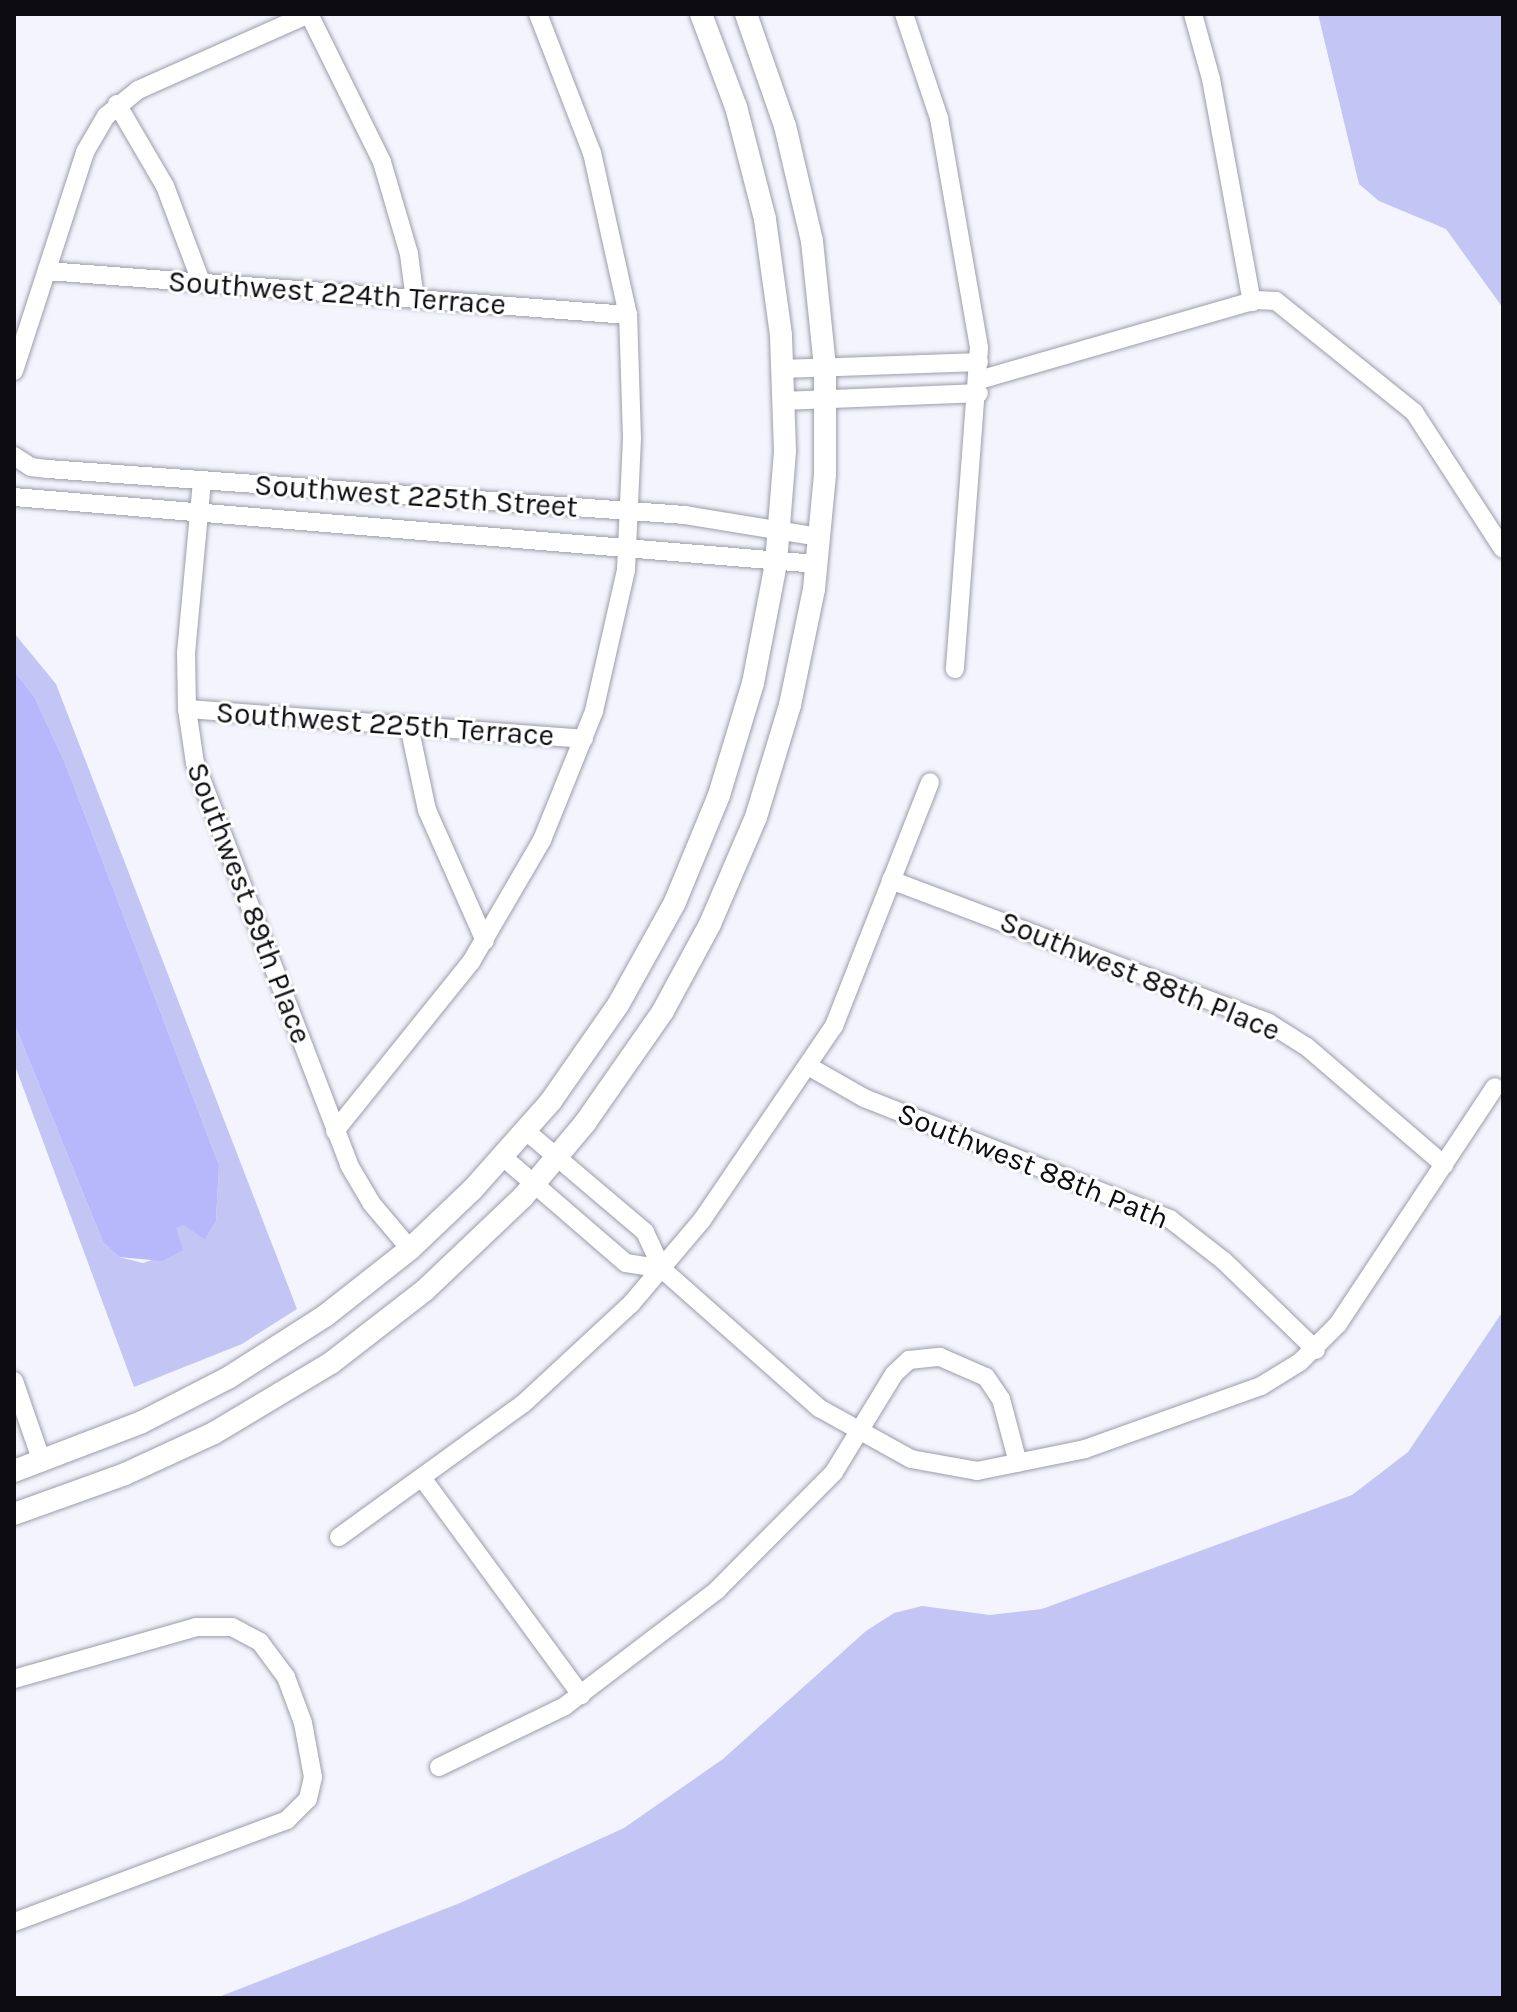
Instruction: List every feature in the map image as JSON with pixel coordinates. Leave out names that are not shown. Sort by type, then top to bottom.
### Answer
[{"type":"street","points":[[14,371],[85,152],[117,104],[309,14],[382,162],[409,254],[415,300]]},
{"type":"street","points":[[335,1131],[485,941],[542,840],[584,739],[605,666],[628,548],[628,315],[592,153],[538,14]]},
{"type":"street","points":[[14,1471],[142,1422],[228,1378],[325,1316],[410,1249],[526,1131],[618,1005],[691,866],[744,720],[776,563],[784,401],[765,219],[736,107],[701,14]]},
{"type":"street","points":[[14,1514],[161,1459],[287,1391],[408,1304],[534,1184],[558,1157],[658,1019],[727,888],[785,725],[817,564],[826,399],[825,367],[804,202],[781,114],[746,14]]},
{"type":"street","points":[[904,14],[939,118],[979,378],[955,669]]},
{"type":"street","points":[[1193,14],[1211,79],[1252,302]]},
{"type":"street","points":[[117,104],[165,186],[201,282]]},
{"type":"street","name":"Southwest 224th Terrace","points":[[47,271],[628,315]]},
{"type":"street","points":[[784,401],[826,399],[979,378],[1252,302],[1281,303],[1406,404],[1446,456],[1503,549]]},
{"type":"street","points":[[783,369],[825,367],[979,378]]},
{"type":"street","name":"Southwest 225th Street","points":[[14,456],[39,468],[630,511],[820,537]]},
{"type":"street","name":"Southwest 89th Place","points":[[202,481],[187,709],[200,778],[335,1131],[366,1196],[410,1249]]},
{"type":"street","name":"Southwest 225th Street","points":[[14,497],[776,563],[817,564]]},
{"type":"street","name":"Southwest 225th Terrace","points":[[187,709],[584,739]]},
{"type":"street","points":[[409,726],[427,810],[485,941]]},
{"type":"street","points":[[339,1537],[516,1411],[662,1269],[808,1066],[840,1012],[930,782]]},
{"type":"street","name":"Southwest 88th Place","points":[[891,880],[1269,1023],[1307,1047],[1444,1165]]},
{"type":"street","name":"Southwest 88th Path","points":[[808,1066],[874,1102],[1170,1219],[1252,1286],[1316,1350]]},
{"type":"street","points":[[526,1131],[645,1232],[662,1269],[819,1408],[861,1435],[911,1459],[977,1471],[1085,1449],[1253,1389],[1316,1350],[1495,1087]]},
{"type":"street","points":[[503,1157],[626,1263],[662,1269]]},
{"type":"street","points":[[439,1767],[536,1722],[581,1695],[717,1590],[826,1481],[861,1435],[898,1368],[922,1355],[940,1357],[973,1369],[992,1384],[1018,1463]]},
{"type":"street","points":[[14,1381],[42,1462]]},
{"type":"street","points":[[423,1479],[581,1695]]},
{"type":"street","points":[[14,1922],[279,1824],[295,1815],[308,1799],[312,1769],[299,1708],[274,1657],[248,1633],[225,1625],[202,1625],[15,1676]]},
{"type":"shaded area","points":[[1318,14],[1503,14],[1503,308],[1446,229],[1379,201],[1359,184]]},
{"type":"shaded area","points":[[14,633],[56,684],[297,1309],[242,1344],[134,1387],[14,1063],[14,1023],[103,1242],[119,1257],[143,1263],[182,1250],[175,1228],[184,1224],[205,1240],[216,1221],[219,1165],[65,763],[34,696],[14,671]]},
{"type":"shaded area","points":[[14,671],[34,696],[65,763],[219,1165],[216,1221],[205,1240],[184,1225],[176,1228],[183,1250],[162,1261],[119,1257],[103,1242],[14,1023]]},
{"type":"shaded area","points":[[1503,1311],[1503,1998],[216,1998],[460,1903],[624,1828],[723,1759],[866,1631],[894,1613],[922,1606],[990,1615],[1042,1609],[1352,1495],[1408,1452]]}]
